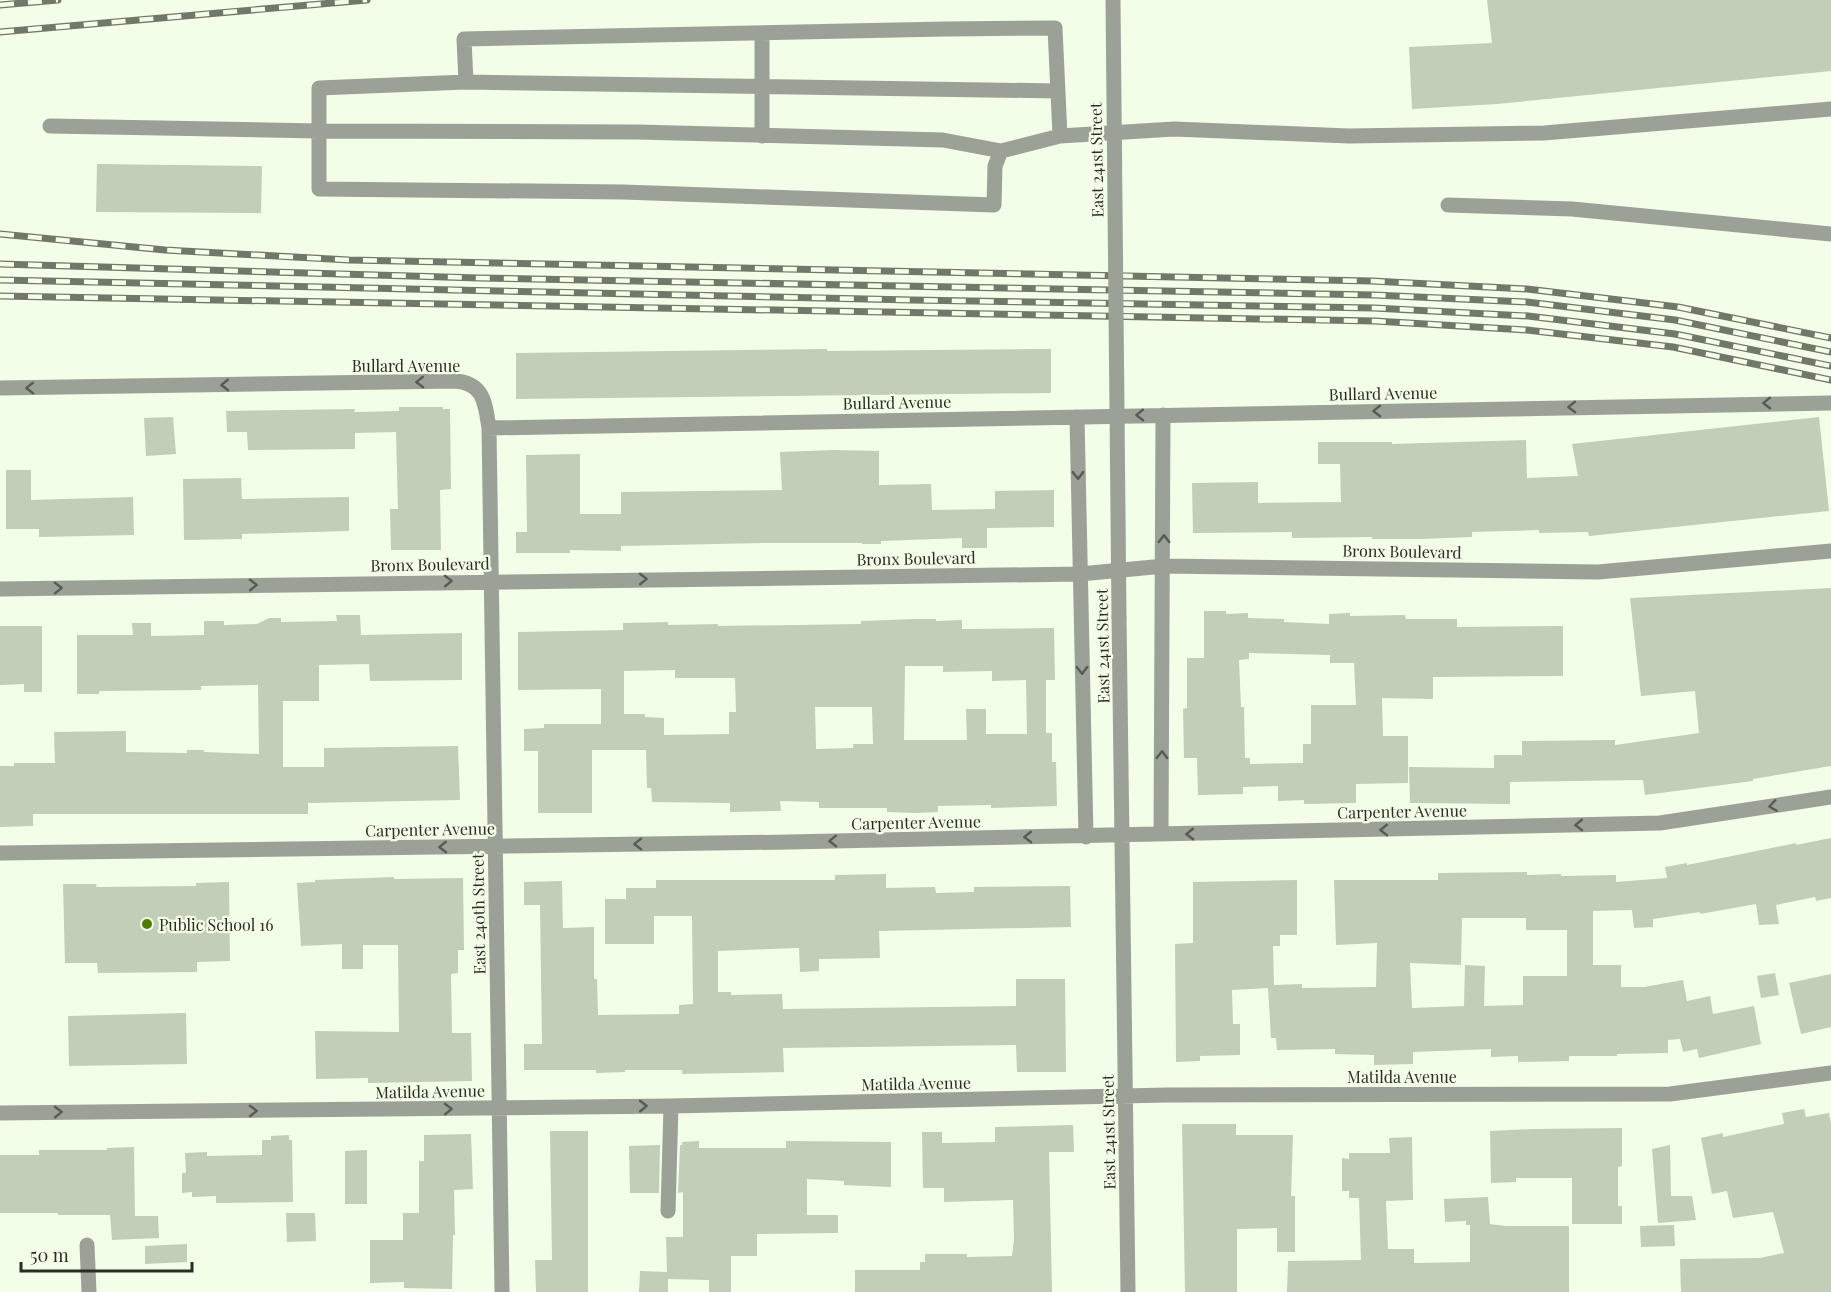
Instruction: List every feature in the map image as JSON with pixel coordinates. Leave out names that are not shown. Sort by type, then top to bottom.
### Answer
[{"type":"street","name":"East 241st Street","points":[[1113,0],[1128,1292]]},
{"type":"street","points":[[466,82],[464,39],[1055,28],[1060,136]]},
{"type":"street","points":[[762,33],[762,136]]},
{"type":"street","points":[[1001,151],[995,166],[994,205],[623,192],[319,189],[319,88],[466,82],[1058,91]]},
{"type":"street","points":[[50,126],[319,131],[637,132],[943,140],[1001,151],[1060,136],[1174,129],[1349,136],[1544,133],[1831,109]]},
{"type":"street","points":[[1448,206],[1572,209],[1831,234]]},
{"type":"street","name":"Bullard Avenue","points":[[0,388],[465,382],[475,387],[485,402],[489,428],[1828,403]]},
{"type":"street","points":[[1161,834],[1163,415]]},
{"type":"street","name":"East 241st Street","points":[[1077,417],[1086,837]]},
{"type":"street","name":"East 240th Street","points":[[489,428],[502,1292]]},
{"type":"street","name":"Bronx Boulevard","points":[[0,589],[1080,573],[1164,566],[1598,572],[1831,551]]},
{"type":"street","name":"Carpenter Avenue","points":[[0,853],[1086,837],[1660,823],[1831,798]]},
{"type":"street","name":"Matilda Avenue","points":[[0,1113],[671,1106],[1125,1096],[1670,1094],[1831,1073]]},
{"type":"street","points":[[668,1211],[671,1106]]},
{"type":"street","points":[[87,1245],[89,1292]]},
{"type":"building","points":[[1487,0],[1831,0],[1831,71],[1497,104],[1412,109],[1409,47],[1492,43]]},
{"type":"building","points":[[97,164],[262,166],[261,213],[96,212]]},
{"type":"building","points":[[827,349],[827,351],[1051,349],[1051,393],[516,399],[516,353]]},
{"type":"building","points":[[399,407],[450,409],[451,489],[440,490],[441,550],[391,550],[390,509],[398,509],[396,432],[355,433],[355,449],[248,450],[247,432],[227,432],[226,411],[355,409],[354,412],[399,411]]},
{"type":"building","points":[[173,417],[176,454],[146,456],[144,418]]},
{"type":"building","points":[[1819,417],[1829,511],[1589,536],[1588,532],[1539,533],[1539,530],[1472,532],[1472,537],[1421,539],[1292,538],[1292,532],[1193,533],[1192,483],[1258,482],[1258,503],[1341,502],[1340,464],[1318,464],[1318,442],[1392,442],[1392,444],[1526,440],[1527,478],[1578,476],[1572,444]]},
{"type":"building","points":[[879,451],[879,485],[931,484],[932,510],[995,509],[995,491],[1054,490],[1054,527],[987,528],[987,548],[962,548],[962,538],[881,541],[881,544],[768,543],[621,546],[621,551],[570,550],[570,553],[516,553],[516,532],[527,532],[526,455],[580,454],[580,514],[621,514],[621,492],[782,490],[780,452]]},
{"type":"building","points":[[6,470],[31,470],[31,500],[133,497],[134,535],[39,537],[39,529],[6,529]]},
{"type":"building","points":[[241,478],[242,499],[349,497],[349,531],[242,534],[242,539],[184,540],[183,479]]},
{"type":"building","points":[[1831,588],[1831,766],[1753,779],[1753,781],[1645,795],[1643,780],[1510,782],[1510,804],[1410,803],[1409,767],[1494,768],[1494,755],[1522,755],[1522,741],[1615,740],[1615,745],[1699,733],[1695,691],[1641,696],[1630,598]]},
{"type":"building","points":[[1204,611],[1226,611],[1226,614],[1248,613],[1248,618],[1284,619],[1284,622],[1329,624],[1329,614],[1350,613],[1350,616],[1405,615],[1406,619],[1457,619],[1457,627],[1563,626],[1563,676],[1433,677],[1433,699],[1382,698],[1383,736],[1408,736],[1408,783],[1356,784],[1356,803],[1304,804],[1304,800],[1278,801],[1278,786],[1243,787],[1243,794],[1198,795],[1197,758],[1184,758],[1183,709],[1187,708],[1187,658],[1204,658]],"holes":[[[1249,653],[1330,655],[1330,663],[1354,663],[1356,705],[1311,705],[1311,744],[1303,744],[1303,763],[1250,764],[1250,758],[1245,758],[1244,707],[1241,707],[1239,660],[1249,659]]]},
{"type":"building","points":[[336,615],[360,615],[361,635],[462,633],[462,680],[370,681],[369,664],[319,665],[319,701],[283,701],[283,767],[324,767],[324,748],[458,746],[460,800],[308,803],[308,814],[33,814],[33,826],[0,827],[0,766],[14,766],[14,763],[55,763],[54,732],[126,731],[126,752],[187,753],[187,750],[204,750],[204,752],[259,754],[258,685],[201,686],[201,690],[99,691],[99,694],[77,694],[77,635],[133,635],[132,623],[151,623],[151,636],[204,635],[204,621],[224,621],[224,625],[257,624],[269,618],[281,618],[281,622],[337,621]]},
{"type":"building","points":[[936,619],[936,621],[962,620],[962,629],[1054,628],[1055,680],[1046,680],[1046,733],[1052,733],[1052,762],[1056,762],[1057,806],[991,808],[991,805],[938,806],[938,812],[916,813],[887,812],[887,808],[819,808],[819,802],[780,801],[781,811],[730,812],[730,803],[652,802],[651,788],[647,788],[646,750],[592,750],[592,813],[538,813],[538,751],[524,751],[524,729],[544,728],[544,724],[601,724],[601,689],[518,690],[518,632],[623,630],[623,623],[668,622],[668,625],[718,624],[718,626],[861,624],[861,621]],"holes":[[[905,666],[943,666],[943,672],[992,671],[992,681],[1026,680],[1027,734],[986,734],[986,709],[966,709],[967,740],[904,740]],[[675,670],[675,678],[735,678],[736,712],[729,712],[729,734],[664,735],[664,718],[645,717],[645,714],[624,714],[624,671]],[[815,707],[872,707],[873,744],[853,744],[853,748],[816,749]]]},
{"type":"building","points":[[0,626],[42,626],[42,692],[24,692],[24,684],[0,685]]},
{"type":"building","points":[[1831,838],[1831,898],[1816,901],[1815,897],[1776,905],[1779,924],[1759,925],[1756,904],[1700,914],[1700,912],[1653,919],[1653,927],[1634,928],[1632,910],[1593,911],[1593,965],[1621,965],[1621,987],[1644,987],[1683,980],[1687,1001],[1710,996],[1713,1014],[1754,1006],[1761,1044],[1699,1058],[1697,1049],[1683,1052],[1680,1039],[1668,1040],[1668,1053],[1569,1056],[1569,1061],[1518,1062],[1518,1056],[1491,1057],[1491,1049],[1413,1052],[1413,1064],[1374,1065],[1374,1055],[1335,1054],[1335,1049],[1277,1050],[1276,1038],[1271,1038],[1268,988],[1232,990],[1233,1024],[1240,1024],[1240,1055],[1200,1056],[1200,1061],[1176,1062],[1175,944],[1193,943],[1193,882],[1297,880],[1297,935],[1280,935],[1280,946],[1273,946],[1274,985],[1302,984],[1302,988],[1376,987],[1377,943],[1336,945],[1334,880],[1438,880],[1438,873],[1527,872],[1527,875],[1616,875],[1616,882],[1667,878],[1665,867],[1687,863],[1687,865],[1796,843],[1796,845]],"holes":[[[1462,918],[1526,918],[1526,930],[1567,930],[1567,976],[1523,976],[1523,1005],[1484,1006],[1485,966],[1465,965],[1464,1006],[1412,1008],[1410,963],[1461,965]]]},
{"type":"building","points":[[886,874],[886,888],[935,887],[936,893],[974,892],[974,887],[1070,886],[1071,927],[879,931],[880,958],[819,959],[819,971],[800,972],[799,948],[718,951],[718,992],[731,992],[731,995],[782,994],[783,1009],[1016,1006],[1016,979],[1065,979],[1066,1072],[1017,1072],[1016,1045],[783,1048],[784,1072],[682,1074],[682,1070],[625,1070],[625,1072],[596,1073],[596,1070],[524,1070],[524,1044],[542,1044],[540,905],[524,905],[524,882],[562,881],[563,928],[594,927],[594,979],[597,979],[598,1015],[679,1014],[679,1005],[693,1004],[692,916],[654,916],[654,944],[605,944],[605,899],[626,899],[626,888],[656,888],[656,880],[835,880],[835,875]]},
{"type":"building","points":[[394,877],[394,879],[463,878],[464,950],[458,950],[458,973],[451,974],[452,1033],[471,1033],[472,1081],[368,1083],[368,1078],[316,1079],[315,1031],[399,1032],[398,945],[363,945],[363,969],[342,969],[342,944],[301,946],[297,883],[315,882],[315,880]]},
{"type":"building","name":"Public School 16","points":[[229,882],[230,961],[197,962],[197,972],[98,973],[97,963],[65,963],[63,884],[97,884],[96,887],[196,886],[196,883]]},
{"type":"building","points":[[1775,973],[1779,995],[1761,998],[1757,976]]},
{"type":"building","points":[[1831,974],[1831,1027],[1801,1034],[1789,983]]},
{"type":"building","points":[[186,1013],[187,1064],[69,1066],[68,1016]]},
{"type":"building","points":[[1804,1109],[1806,1117],[1829,1113],[1831,1124],[1831,1292],[1681,1292],[1680,1259],[1760,1258],[1784,1253],[1773,1212],[1733,1218],[1727,1191],[1712,1194],[1701,1138],[1723,1133],[1723,1137],[1784,1124],[1782,1113]]},
{"type":"building","points":[[1182,1124],[1236,1124],[1236,1135],[1293,1135],[1291,1196],[1295,1196],[1295,1252],[1277,1252],[1277,1228],[1237,1229],[1237,1292],[1185,1292]]},
{"type":"building","points":[[1073,1125],[1074,1152],[1049,1152],[1052,1292],[855,1292],[855,1270],[920,1270],[920,1262],[925,1262],[925,1254],[967,1254],[967,1257],[1012,1256],[1013,1200],[944,1202],[944,1188],[923,1188],[922,1132],[942,1132],[942,1143],[995,1142],[995,1127]]},
{"type":"building","points":[[1622,1128],[1622,1166],[1618,1167],[1618,1206],[1622,1206],[1622,1224],[1572,1224],[1572,1178],[1516,1178],[1516,1182],[1491,1183],[1490,1131]]},
{"type":"building","points":[[550,1131],[588,1131],[588,1292],[536,1292],[535,1260],[552,1260]]},
{"type":"building","points":[[471,1134],[473,1189],[454,1190],[455,1235],[453,1235],[452,1289],[404,1288],[404,1282],[370,1283],[370,1240],[403,1240],[403,1213],[419,1213],[419,1161],[424,1161],[424,1135]]},
{"type":"building","points":[[289,1135],[289,1140],[292,1140],[293,1202],[216,1203],[216,1196],[192,1197],[192,1192],[182,1193],[182,1173],[186,1173],[185,1153],[207,1152],[207,1156],[262,1155],[262,1140],[271,1140],[271,1136]]},
{"type":"building","points":[[1412,1137],[1413,1200],[1386,1201],[1388,1249],[1414,1249],[1414,1263],[1470,1262],[1470,1225],[1466,1225],[1466,1221],[1445,1222],[1444,1199],[1488,1197],[1490,1224],[1569,1226],[1569,1292],[1287,1292],[1288,1261],[1361,1260],[1359,1198],[1349,1198],[1349,1191],[1342,1191],[1342,1158],[1349,1159],[1349,1153],[1390,1153],[1389,1138]]},
{"type":"building","points":[[699,1141],[699,1148],[786,1148],[786,1141],[891,1142],[891,1187],[844,1185],[844,1181],[807,1179],[807,1215],[838,1215],[838,1233],[757,1234],[757,1256],[731,1256],[731,1292],[709,1292],[709,1280],[668,1279],[668,1292],[639,1292],[640,1271],[667,1272],[666,1237],[683,1237],[683,1192],[678,1193],[680,1145],[682,1142]]},
{"type":"building","points":[[660,1145],[659,1193],[630,1193],[629,1146]]},
{"type":"building","points":[[1670,1145],[1671,1196],[1692,1196],[1696,1220],[1658,1223],[1652,1149]]},
{"type":"building","points":[[134,1147],[135,1216],[158,1216],[159,1238],[112,1240],[110,1215],[0,1213],[0,1155],[39,1155],[39,1150],[107,1150],[107,1148]]},
{"type":"building","points":[[367,1150],[367,1204],[345,1204],[345,1151]]},
{"type":"building","points":[[286,1213],[315,1213],[316,1241],[287,1242]]},
{"type":"building","points":[[1674,1225],[1675,1246],[1641,1247],[1640,1226]]},
{"type":"building","points":[[187,1244],[187,1262],[145,1264],[145,1246]]},
{"type":"railway","points":[[0,5],[58,0]]},
{"type":"railway","points":[[0,32],[367,0]]},
{"type":"railway","points":[[0,234],[165,250],[349,260],[1372,281],[1527,289],[1678,307],[1831,338]]},
{"type":"railway","points":[[0,264],[479,278],[1374,295],[1527,302],[1675,320],[1831,352]]},
{"type":"railway","points":[[0,280],[1374,308],[1528,316],[1675,334],[1831,366]]},
{"type":"railway","points":[[0,296],[1375,321],[1527,330],[1673,347],[1831,380]]},
{"type":"place","name":"Public School 16","points":[[147,924]]}]
